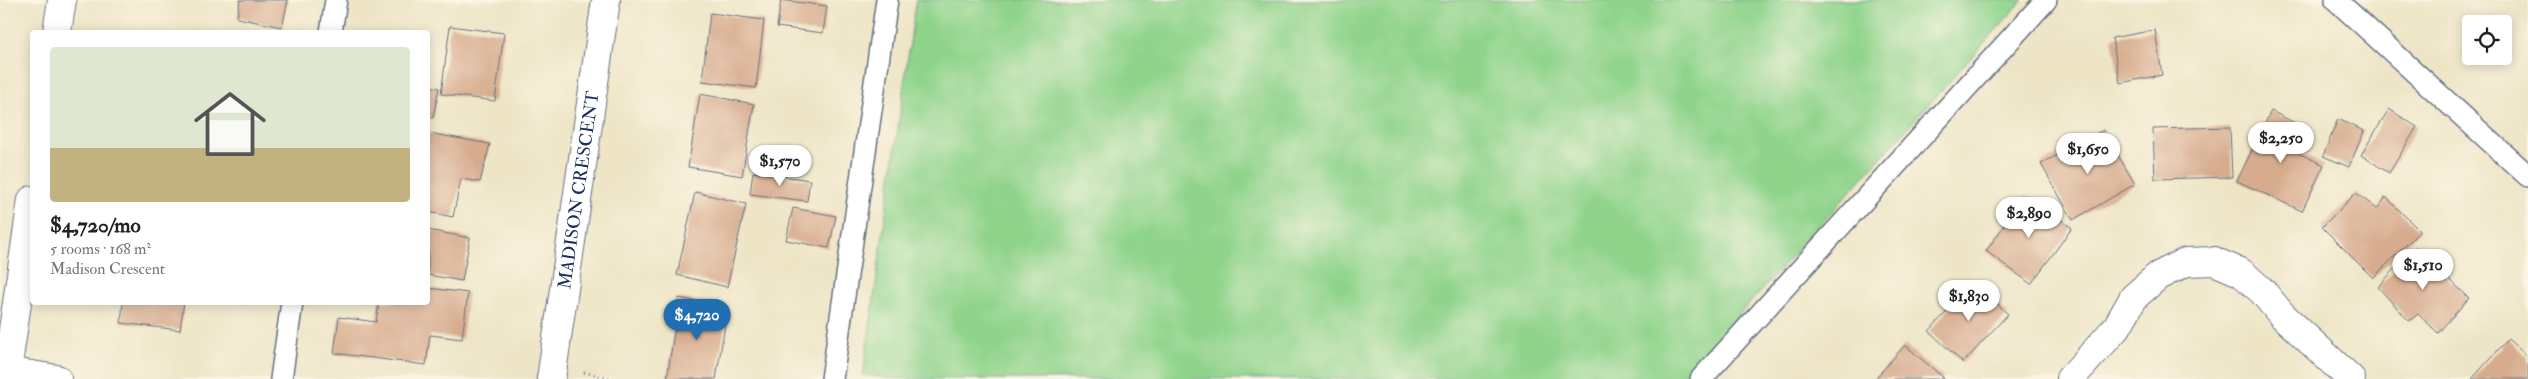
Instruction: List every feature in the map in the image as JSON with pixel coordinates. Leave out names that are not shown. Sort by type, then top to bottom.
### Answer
[{"type":"street","points":[[57,30],[62,0]]},
{"type":"street","name":"MADISON CRESCENT","points":[[551,379],[606,0]]},
{"type":"street","points":[[30,212],[4,371],[57,379]]},
{"type":"street","points":[[2070,379],[2117,327],[2134,296],[2158,276],[2186,262],[2214,261],[2242,273],[2263,292],[2282,316],[2351,379]]},
{"type":"lane","points":[[331,30],[336,0]]},
{"type":"lane","points":[[832,379],[887,0]]},
{"type":"lane","points":[[1701,379],[2046,0]]},
{"type":"lane","points":[[2336,0],[2528,176]]},
{"type":"lane","points":[[281,379],[292,305]]},
{"type":"green space","points":[[916,0],[2023,0],[1681,379],[893,379],[863,375]]},
{"type":"building","points":[[240,0],[288,0],[282,27],[237,18]]},
{"type":"building","points":[[781,0],[827,6],[823,33],[777,27]]},
{"type":"building","points":[[710,13],[764,20],[756,88],[702,81]]},
{"type":"building","points":[[450,26],[504,33],[495,101],[441,94]]},
{"type":"building","points":[[2155,30],[2162,75],[2120,83],[2112,38]]},
{"type":"building","points":[[430,86],[439,88],[433,118],[430,117]]},
{"type":"building","points":[[700,94],[754,104],[742,176],[688,167]]},
{"type":"building","points":[[2389,109],[2417,127],[2389,173],[2361,155]]},
{"type":"building","points":[[2271,111],[2307,129],[2298,153],[2324,165],[2302,211],[2237,181]]},
{"type":"building","points":[[2338,119],[2364,131],[2349,167],[2323,156]]},
{"type":"building","points":[[2230,127],[2232,177],[2155,179],[2153,129]]},
{"type":"building","points":[[2103,130],[2135,184],[2073,220],[2041,164]]},
{"type":"building","points":[[430,133],[490,144],[480,182],[461,179],[453,217],[430,212]]},
{"type":"building","points":[[753,172],[810,180],[807,201],[750,194]]},
{"type":"building","points":[[695,192],[746,204],[727,287],[677,275]]},
{"type":"building","points":[[2356,193],[2377,209],[2386,197],[2420,231],[2373,278],[2322,227]]},
{"type":"building","points":[[2026,195],[2072,228],[2031,284],[1986,251]]},
{"type":"building","points":[[793,208],[836,216],[829,248],[786,240]]},
{"type":"building","points":[[430,230],[470,238],[462,281],[430,275]]},
{"type":"building","points":[[2416,247],[2469,298],[2438,333],[2418,314],[2409,321],[2378,287]]},
{"type":"building","points":[[1974,282],[2008,314],[1963,363],[1929,331]]},
{"type":"building","points":[[430,288],[468,293],[462,339],[430,335],[426,365],[334,353],[339,317],[376,322],[379,305],[430,305]]},
{"type":"building","points":[[679,298],[728,307],[716,379],[667,379]]},
{"type":"building","points":[[123,305],[184,305],[180,330],[121,323]]},
{"type":"building","points":[[2508,339],[2528,357],[2528,379],[2472,379]]},
{"type":"building","points":[[1905,345],[1945,379],[1875,379]]}]
